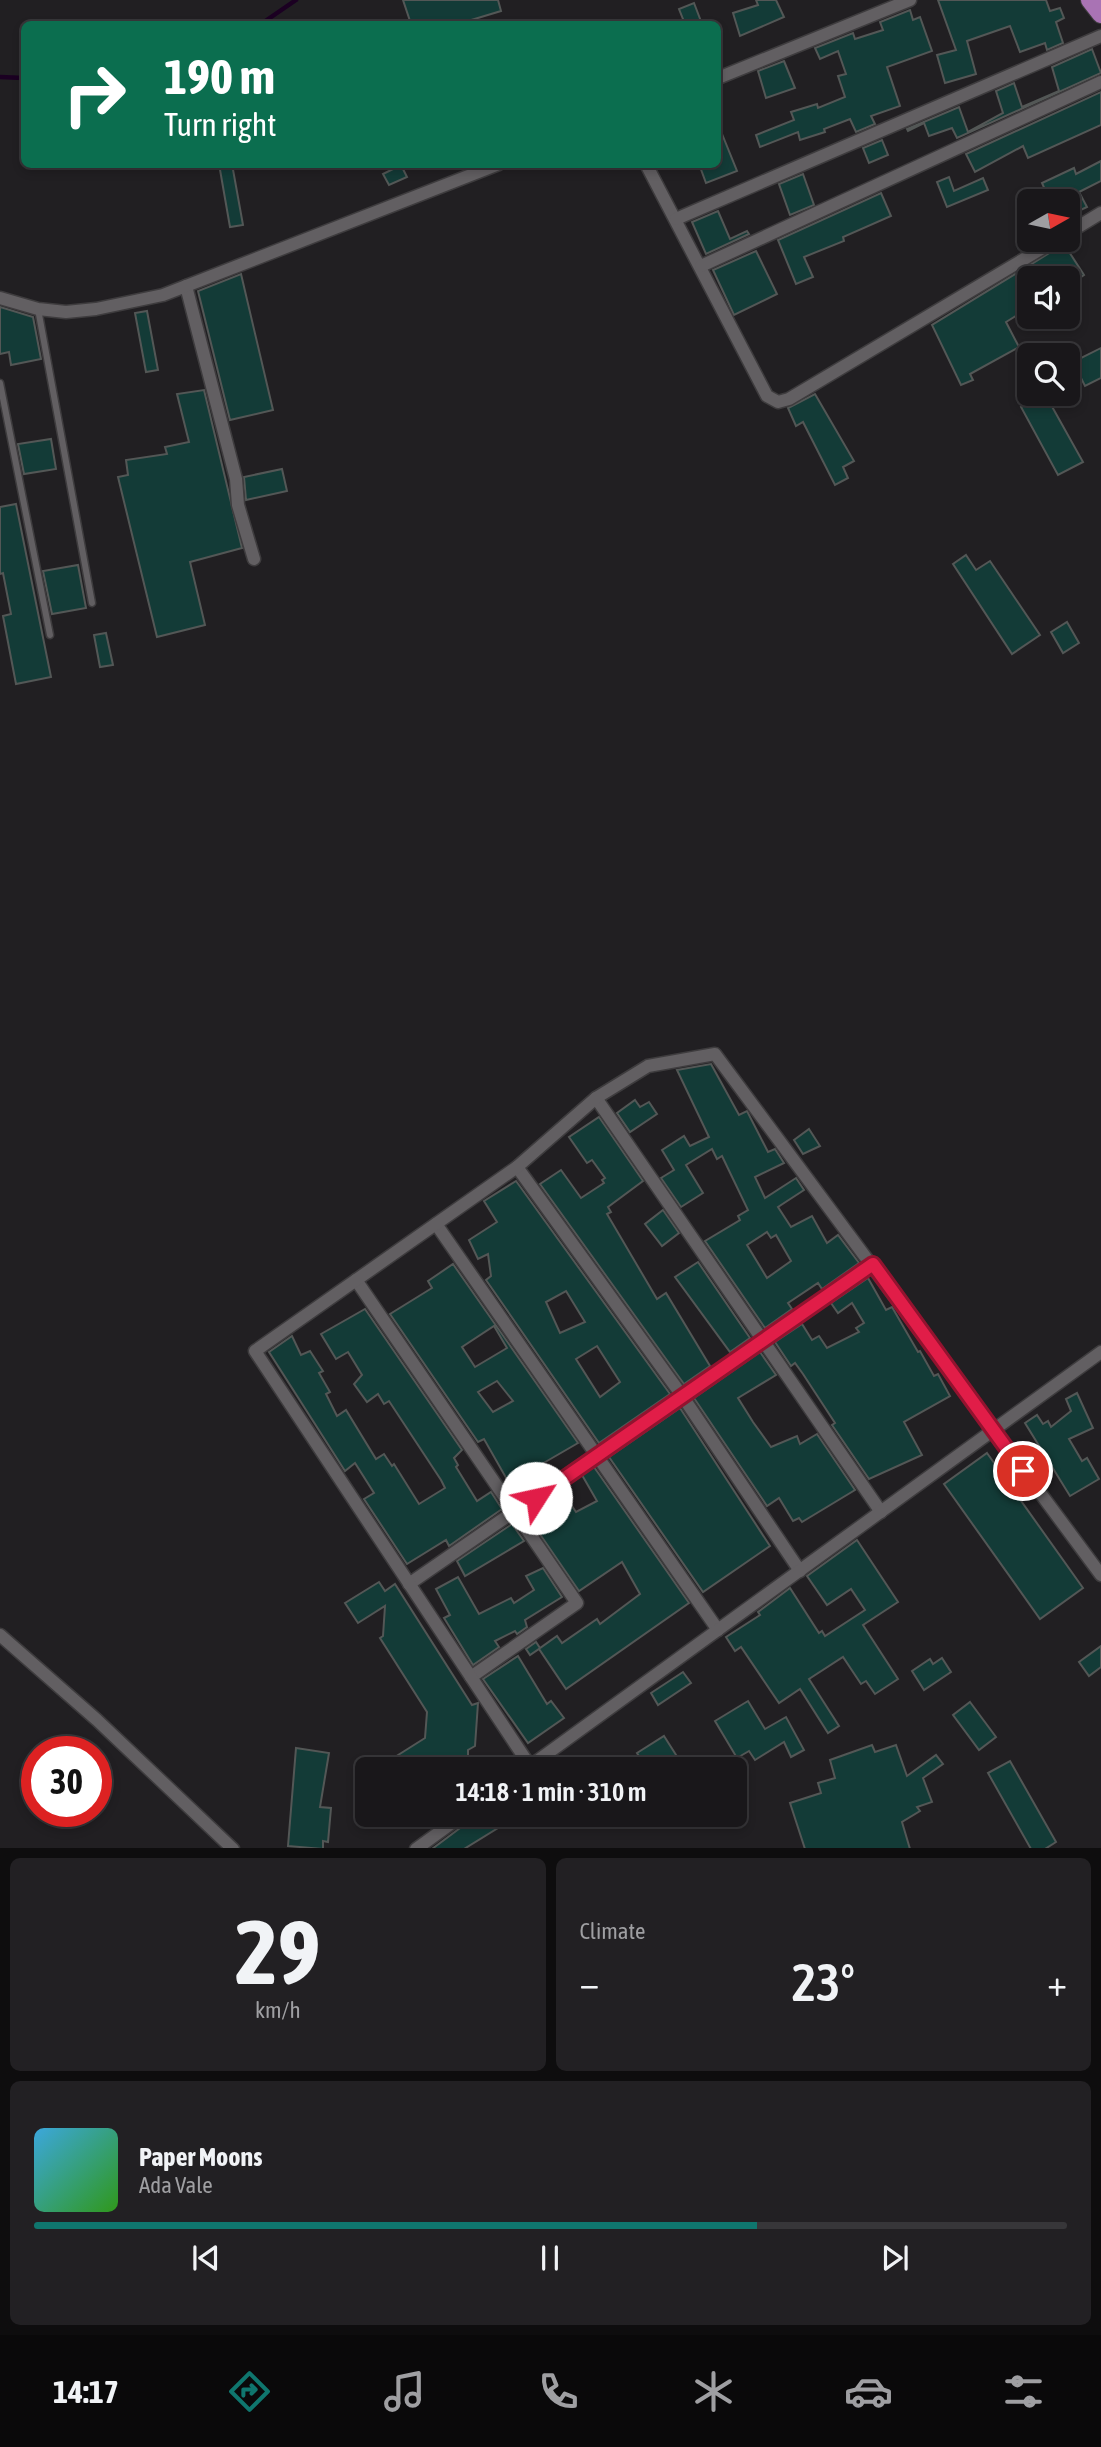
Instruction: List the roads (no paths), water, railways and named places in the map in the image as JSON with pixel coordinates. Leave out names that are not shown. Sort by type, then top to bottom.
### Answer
[{"type":"main road","points":[[1090,0],[1101,14]]},
{"type":"street","points":[[721,77],[910,0]]},
{"type":"street","points":[[676,219],[1101,36]]},
{"type":"street","points":[[701,266],[1101,82]]},
{"type":"street","points":[[0,298],[38,309],[66,312],[96,309],[163,295],[489,168]]},
{"type":"street","points":[[648,168],[767,396],[778,402],[789,399],[1036,252]]},
{"type":"street","points":[[1080,226],[1101,213]]},
{"type":"street","points":[[186,285],[236,479],[237,505],[254,559]]},
{"type":"street","points":[[521,1757],[255,1351],[517,1167],[596,1098],[648,1066],[715,1054],[1101,1575]]},
{"type":"street","points":[[596,1098],[881,1512]]},
{"type":"street","points":[[517,1167],[683,1397],[800,1571]]},
{"type":"street","points":[[436,1224],[718,1630]]},
{"type":"street","points":[[409,1584],[764,1342],[873,1264]]},
{"type":"street","points":[[356,1280],[577,1603],[471,1677]]},
{"type":"street","points":[[543,1757],[1101,1352]]},
{"type":"street","points":[[0,1635],[97,1720],[232,1848]]},
{"type":"street","points":[[417,1848],[446,1827]]},
{"type":"lane","points":[[38,309],[92,603]]},
{"type":"lane","points":[[0,383],[50,635]]},
{"type":"waterway","points":[[265,21],[296,0]]},
{"type":"waterway","points":[[0,77],[21,78]]}]
